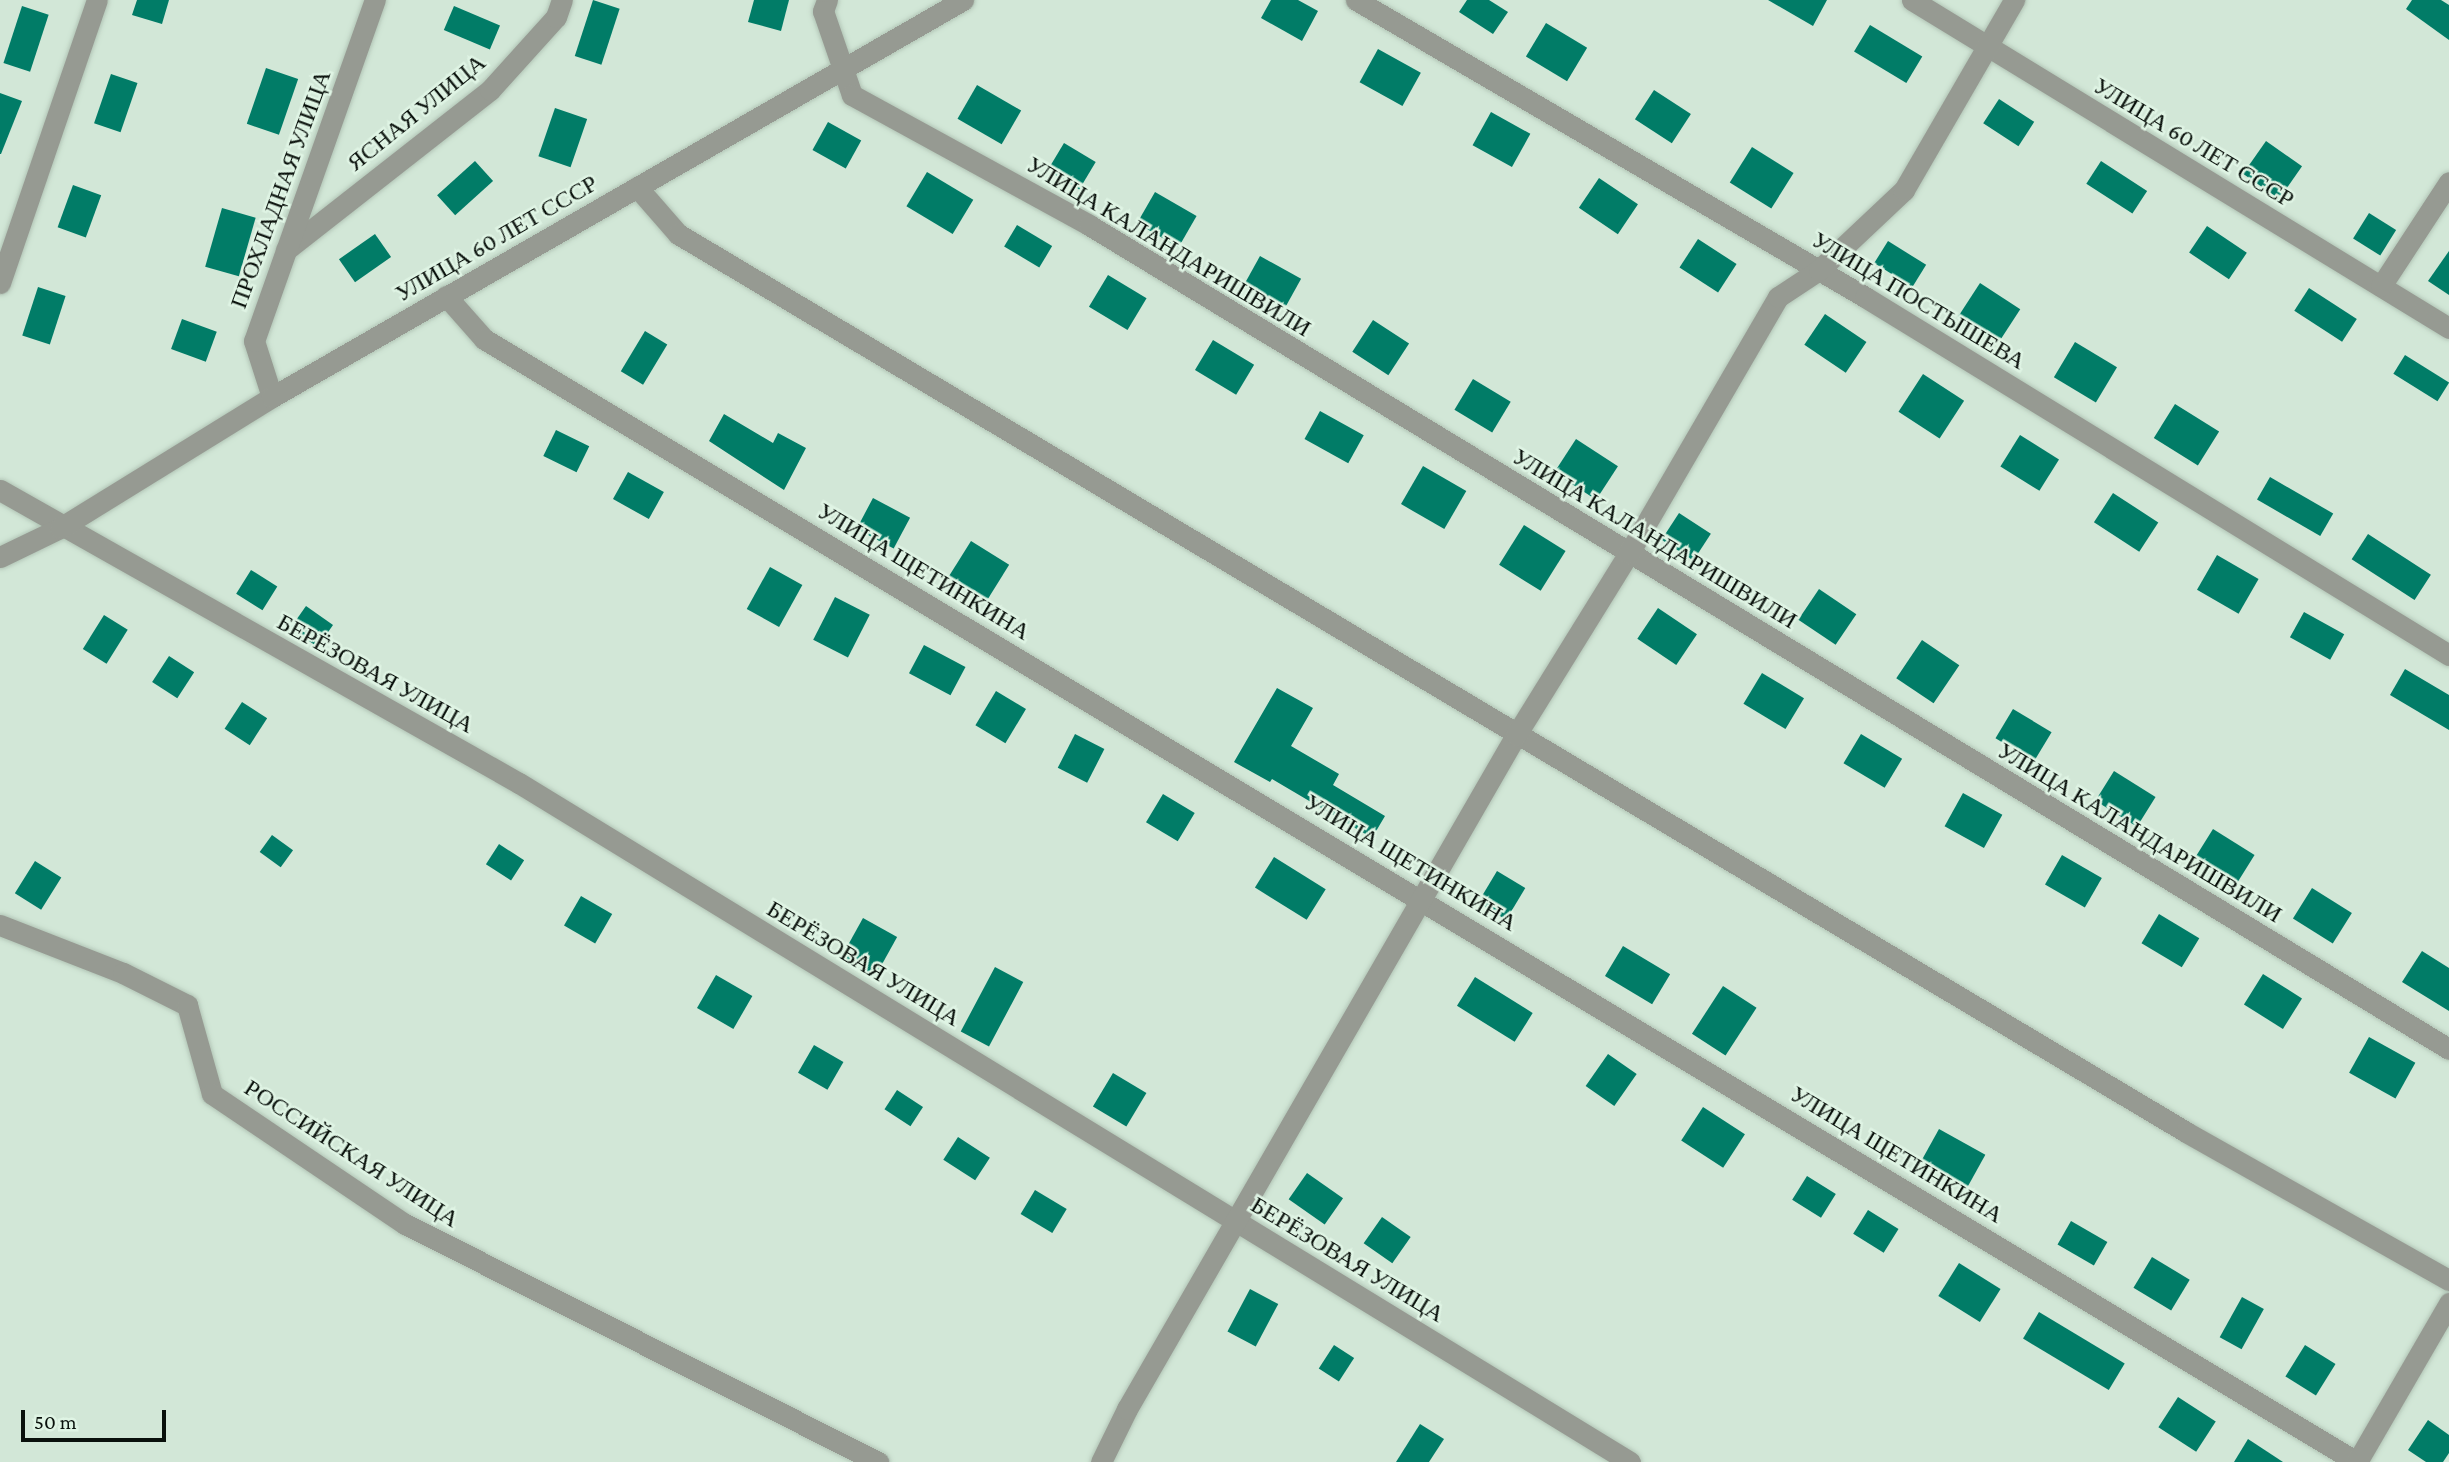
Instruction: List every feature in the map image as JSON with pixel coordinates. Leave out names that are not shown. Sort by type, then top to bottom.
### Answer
[{"type":"street","points":[[0,283],[97,0]]},
{"type":"street","name":"ПРОХЛАДНАЯ УЛИЦА","points":[[272,397],[254,341],[375,0]]},
{"type":"street","name":"ЯСНАЯ УЛИЦА","points":[[286,250],[489,90],[556,17],[562,0]]},
{"type":"street","name":"УЛИЦА КАЛАНДАРИШВИЛИ","points":[[827,0],[823,10],[852,95],[1088,225],[2449,1049]]},
{"type":"street","name":"УЛИЦА 60 ЛЕТ СССР","points":[[0,557],[60,528],[272,397],[963,0]]},
{"type":"street","name":"УЛИЦА ПОСТЫШЕВА","points":[[1356,0],[1819,270],[2449,656]]},
{"type":"street","name":"УЛИЦА 60 ЛЕТ СССР","points":[[1912,0],[2449,328]]},
{"type":"street","points":[[1101,1462],[1127,1409],[1516,734],[1629,553],[1778,297],[1819,270],[1904,190],[2014,0]]},
{"type":"street","points":[[2381,286],[2449,182]]},
{"type":"street","points":[[637,187],[678,234],[2186,1132],[2449,1280]]},
{"type":"street","name":"УЛИЦА ЩЕТИНКИНА","points":[[446,296],[484,339],[2357,1462]]},
{"type":"street","name":"БЕРЁЗОВАЯ УЛИЦА","points":[[0,490],[60,528],[519,783],[1630,1462]]},
{"type":"street","name":"РОССИЙСКАЯ УЛИЦА","points":[[0,925],[123,973],[187,1006],[212,1094],[405,1224],[878,1462]]},
{"type":"street","points":[[2357,1462],[2449,1303]]},
{"type":"street","points":[[1114,1439],[1117,1462]]},
{"type":"building","points":[[137,0],[169,0],[162,24],[132,15]]},
{"type":"building","points":[[593,0],[620,9],[601,65],[575,56]]},
{"type":"building","points":[[754,0],[789,0],[781,31],[748,22]]},
{"type":"building","points":[[1271,0],[1298,0],[1318,11],[1302,41],[1261,18]]},
{"type":"building","points":[[1467,0],[1489,0],[1508,12],[1493,34],[1459,12]]},
{"type":"building","points":[[1768,0],[1827,0],[1813,26]]},
{"type":"building","points":[[2412,0],[2441,0],[2449,5],[2449,40],[2406,9]]},
{"type":"building","points":[[22,6],[49,15],[30,72],[3,63]]},
{"type":"building","points":[[454,6],[500,26],[490,49],[444,30]]},
{"type":"building","points":[[1546,23],[1587,48],[1567,81],[1526,56]]},
{"type":"building","points":[[1870,25],[1922,56],[1906,83],[1854,52]]},
{"type":"building","points":[[1378,49],[1421,73],[1402,106],[1360,82]]},
{"type":"building","points":[[266,68],[298,79],[279,135],[247,124]]},
{"type":"building","points":[[111,74],[137,83],[121,132],[94,123]]},
{"type":"building","points":[[977,85],[1021,110],[1002,144],[958,119]]},
{"type":"building","points":[[1654,90],[1691,114],[1672,143],[1635,119]]},
{"type":"building","points":[[0,93],[22,101],[1,154],[0,154]]},
{"type":"building","points":[[1999,99],[2034,122],[2018,146],[1983,123]]},
{"type":"building","points":[[555,108],[587,119],[571,167],[538,156]]},
{"type":"building","points":[[1491,112],[1530,134],[1512,167],[1473,145]]},
{"type":"building","points":[[828,122],[861,140],[846,168],[812,150]]},
{"type":"building","points":[[2266,141],[2302,166],[2279,199],[2243,174]]},
{"type":"building","points":[[1064,143],[1096,162],[1079,189],[1048,170]]},
{"type":"building","points":[[1752,147],[1794,173],[1771,209],[1730,183]]},
{"type":"building","points":[[475,161],[493,181],[455,215],[437,195]]},
{"type":"building","points":[[2101,161],[2147,191],[2132,214],[2086,184]]},
{"type":"building","points":[[927,172],[973,200],[953,234],[906,206]]},
{"type":"building","points":[[1599,178],[1638,204],[1618,234],[1579,208]]},
{"type":"building","points":[[73,185],[101,195],[86,238],[58,227]]},
{"type":"building","points":[[1155,192],[1197,216],[1179,247],[1137,223]]},
{"type":"building","points":[[222,208],[256,218],[239,276],[205,267]]},
{"type":"building","points":[[2369,213],[2396,230],[2380,255],[2353,238]]},
{"type":"building","points":[[1017,225],[1052,246],[1039,268],[1004,246]]},
{"type":"building","points":[[2207,226],[2247,253],[2229,279],[2189,253]]},
{"type":"building","points":[[375,234],[391,257],[355,282],[339,259]]},
{"type":"building","points":[[1698,239],[1737,264],[1718,293],[1679,268]]},
{"type":"building","points":[[1888,241],[1926,265],[1912,287],[1874,263]]},
{"type":"building","points":[[2449,251],[2449,295],[2428,281]]},
{"type":"building","points":[[1260,256],[1301,279],[1285,309],[1244,286]]},
{"type":"building","points":[[1108,275],[1147,298],[1128,330],[1089,307]]},
{"type":"building","points":[[1980,283],[2020,309],[1998,343],[1958,317]]},
{"type":"building","points":[[38,287],[66,296],[50,344],[22,336]]},
{"type":"building","points":[[2309,288],[2357,319],[2342,342],[2294,311]]},
{"type":"building","points":[[1825,314],[1866,342],[1846,373],[1804,345]]},
{"type":"building","points":[[182,319],[217,332],[206,362],[171,349]]},
{"type":"building","points":[[1373,320],[1409,343],[1388,375],[1352,352]]},
{"type":"building","points":[[645,331],[667,344],[643,385],[621,371]]},
{"type":"building","points":[[1213,340],[1254,365],[1236,395],[1195,370]]},
{"type":"building","points":[[2075,342],[2117,367],[2096,402],[2054,377]]},
{"type":"building","points":[[2405,355],[2449,382],[2437,401],[2393,374]]},
{"type":"building","points":[[1923,374],[1964,401],[1940,438],[1898,412]]},
{"type":"building","points":[[1473,379],[1511,402],[1492,433],[1454,410]]},
{"type":"building","points":[[2175,404],[2219,432],[2198,465],[2154,438]]},
{"type":"building","points":[[1320,411],[1364,435],[1348,463],[1304,439]]},
{"type":"building","points":[[724,414],[773,443],[778,433],[806,448],[784,490],[709,441]]},
{"type":"building","points":[[556,430],[589,446],[577,472],[543,456]]},
{"type":"building","points":[[2020,435],[2059,459],[2039,491],[2000,466]]},
{"type":"building","points":[[1576,439],[1618,466],[1596,500],[1554,473]]},
{"type":"building","points":[[1423,466],[1466,491],[1444,529],[1401,504]]},
{"type":"building","points":[[628,472],[664,492],[649,519],[613,499]]},
{"type":"building","points":[[2270,477],[2333,514],[2320,536],[2257,500]]},
{"type":"building","points":[[2113,493],[2158,522],[2139,552],[2094,522]]},
{"type":"building","points":[[873,498],[910,518],[894,549],[857,529]]},
{"type":"building","points":[[1679,513],[1711,534],[1693,561],[1662,540]]},
{"type":"building","points":[[1524,525],[1566,551],[1541,591],[1499,565]]},
{"type":"building","points":[[2368,534],[2431,575],[2415,600],[2352,559]]},
{"type":"building","points":[[971,541],[1009,565],[986,602],[948,578]]},
{"type":"building","points":[[2217,555],[2259,579],[2239,614],[2197,590]]},
{"type":"building","points":[[770,567],[802,585],[779,627],[747,609]]},
{"type":"building","points":[[251,570],[277,586],[262,610],[236,594]]},
{"type":"building","points":[[1819,589],[1856,614],[1836,645],[1798,620]]},
{"type":"building","points":[[835,597],[870,615],[848,657],[813,640]]},
{"type":"building","points":[[306,606],[333,625],[318,647],[291,628]]},
{"type":"building","points":[[1658,608],[1697,634],[1676,665],[1637,639]]},
{"type":"building","points":[[2304,612],[2344,634],[2330,660],[2290,637]]},
{"type":"building","points":[[104,615],[128,630],[107,664],[83,649]]},
{"type":"building","points":[[1922,640],[1959,665],[1934,703],[1896,678]]},
{"type":"building","points":[[924,645],[965,667],[950,695],[909,673]]},
{"type":"building","points":[[169,656],[194,672],[177,698],[152,682]]},
{"type":"building","points":[[2405,669],[2449,695],[2449,730],[2390,695]]},
{"type":"building","points":[[1762,673],[1804,698],[1785,729],[1743,704]]},
{"type":"building","points":[[1277,688],[1313,708],[1291,746],[1339,774],[1333,785],[1385,816],[1372,838],[1272,779],[1270,782],[1234,762]]},
{"type":"building","points":[[996,691],[1026,709],[1005,743],[975,725]]},
{"type":"building","points":[[242,702],[267,718],[250,745],[225,729]]},
{"type":"building","points":[[2013,709],[2052,732],[2034,761],[1995,738]]},
{"type":"building","points":[[1075,734],[1104,749],[1087,783],[1058,768]]},
{"type":"building","points":[[1861,734],[1902,759],[1885,788],[1843,763]]},
{"type":"building","points":[[2114,771],[2156,797],[2137,827],[2095,801]]},
{"type":"building","points":[[1963,793],[2002,815],[1984,848],[1945,826]]},
{"type":"building","points":[[1163,794],[1195,813],[1178,841],[1146,822]]},
{"type":"building","points":[[2213,829],[2255,855],[2236,885],[2194,859]]},
{"type":"building","points":[[272,835],[293,850],[281,867],[260,852]]},
{"type":"building","points":[[499,844],[524,860],[511,880],[486,864]]},
{"type":"building","points":[[2062,855],[2102,878],[2085,907],[2045,884]]},
{"type":"building","points":[[1274,857],[1326,889],[1307,920],[1255,888]]},
{"type":"building","points":[[35,861],[61,877],[41,910],[15,893]]},
{"type":"building","points":[[1497,871],[1525,888],[1506,920],[1478,903]]},
{"type":"building","points":[[2312,888],[2352,913],[2333,943],[2293,919]]},
{"type":"building","points":[[581,896],[612,914],[595,943],[564,925]]},
{"type":"building","points":[[2159,914],[2199,938],[2182,967],[2141,943]]},
{"type":"building","points":[[863,918],[897,937],[875,977],[841,958]]},
{"type":"building","points":[[1623,946],[1670,974],[1652,1004],[1605,976]]},
{"type":"building","points":[[2422,951],[2449,968],[2449,1011],[2402,982]]},
{"type":"building","points":[[995,967],[1023,982],[989,1046],[961,1031]]},
{"type":"building","points":[[2263,974],[2302,998],[2283,1029],[2244,1005]]},
{"type":"building","points":[[716,975],[752,996],[733,1029],[697,1008]]},
{"type":"building","points":[[1475,977],[1533,1013],[1515,1042],[1457,1006]]},
{"type":"building","points":[[1723,986],[1757,1008],[1726,1056],[1692,1034]]},
{"type":"building","points":[[2369,1037],[2415,1063],[2395,1099],[2349,1073]]},
{"type":"building","points":[[814,1045],[843,1062],[827,1090],[798,1073]]},
{"type":"building","points":[[1608,1054],[1637,1074],[1614,1106],[1586,1086]]},
{"type":"building","points":[[1113,1073],[1146,1093],[1126,1127],[1093,1106]]},
{"type":"building","points":[[897,1090],[923,1107],[910,1126],[884,1109]]},
{"type":"building","points":[[1703,1107],[1745,1134],[1723,1168],[1681,1141]]},
{"type":"building","points":[[1939,1129],[1985,1155],[1967,1188],[1921,1162]]},
{"type":"building","points":[[958,1137],[990,1158],[975,1180],[943,1160]]},
{"type":"building","points":[[1307,1173],[1343,1198],[1325,1224],[1289,1199]]},
{"type":"building","points":[[1807,1176],[1836,1194],[1821,1218],[1792,1200]]},
{"type":"building","points":[[1035,1190],[1067,1209],[1052,1233],[1021,1214]]},
{"type":"building","points":[[1868,1210],[1899,1229],[1884,1253],[1853,1234]]},
{"type":"building","points":[[1382,1217],[1411,1237],[1392,1263],[1364,1243]]},
{"type":"building","points":[[2071,1221],[2107,1242],[2094,1265],[2058,1244]]},
{"type":"building","points":[[2152,1257],[2190,1280],[2171,1311],[2133,1288]]},
{"type":"building","points":[[1959,1263],[2001,1289],[1980,1322],[1938,1296]]},
{"type":"building","points":[[1250,1289],[1278,1304],[1256,1346],[1227,1331]]},
{"type":"building","points":[[2242,1297],[2264,1309],[2242,1349],[2220,1337]]},
{"type":"building","points":[[2039,1312],[2125,1364],[2109,1390],[2023,1339]]},
{"type":"building","points":[[1334,1345],[1354,1358],[1339,1382],[1319,1368]]},
{"type":"building","points":[[2305,1345],[2336,1364],[2316,1395],[2285,1376]]},
{"type":"building","points":[[2178,1397],[2216,1422],[2196,1452],[2158,1427]]},
{"type":"building","points":[[2428,1420],[2449,1435],[2449,1453],[2443,1462],[2426,1462],[2408,1450]]},
{"type":"building","points":[[1420,1424],[1444,1439],[1429,1462],[1396,1462]]},
{"type":"building","points":[[2248,1439],[2283,1462],[2234,1462]]}]
